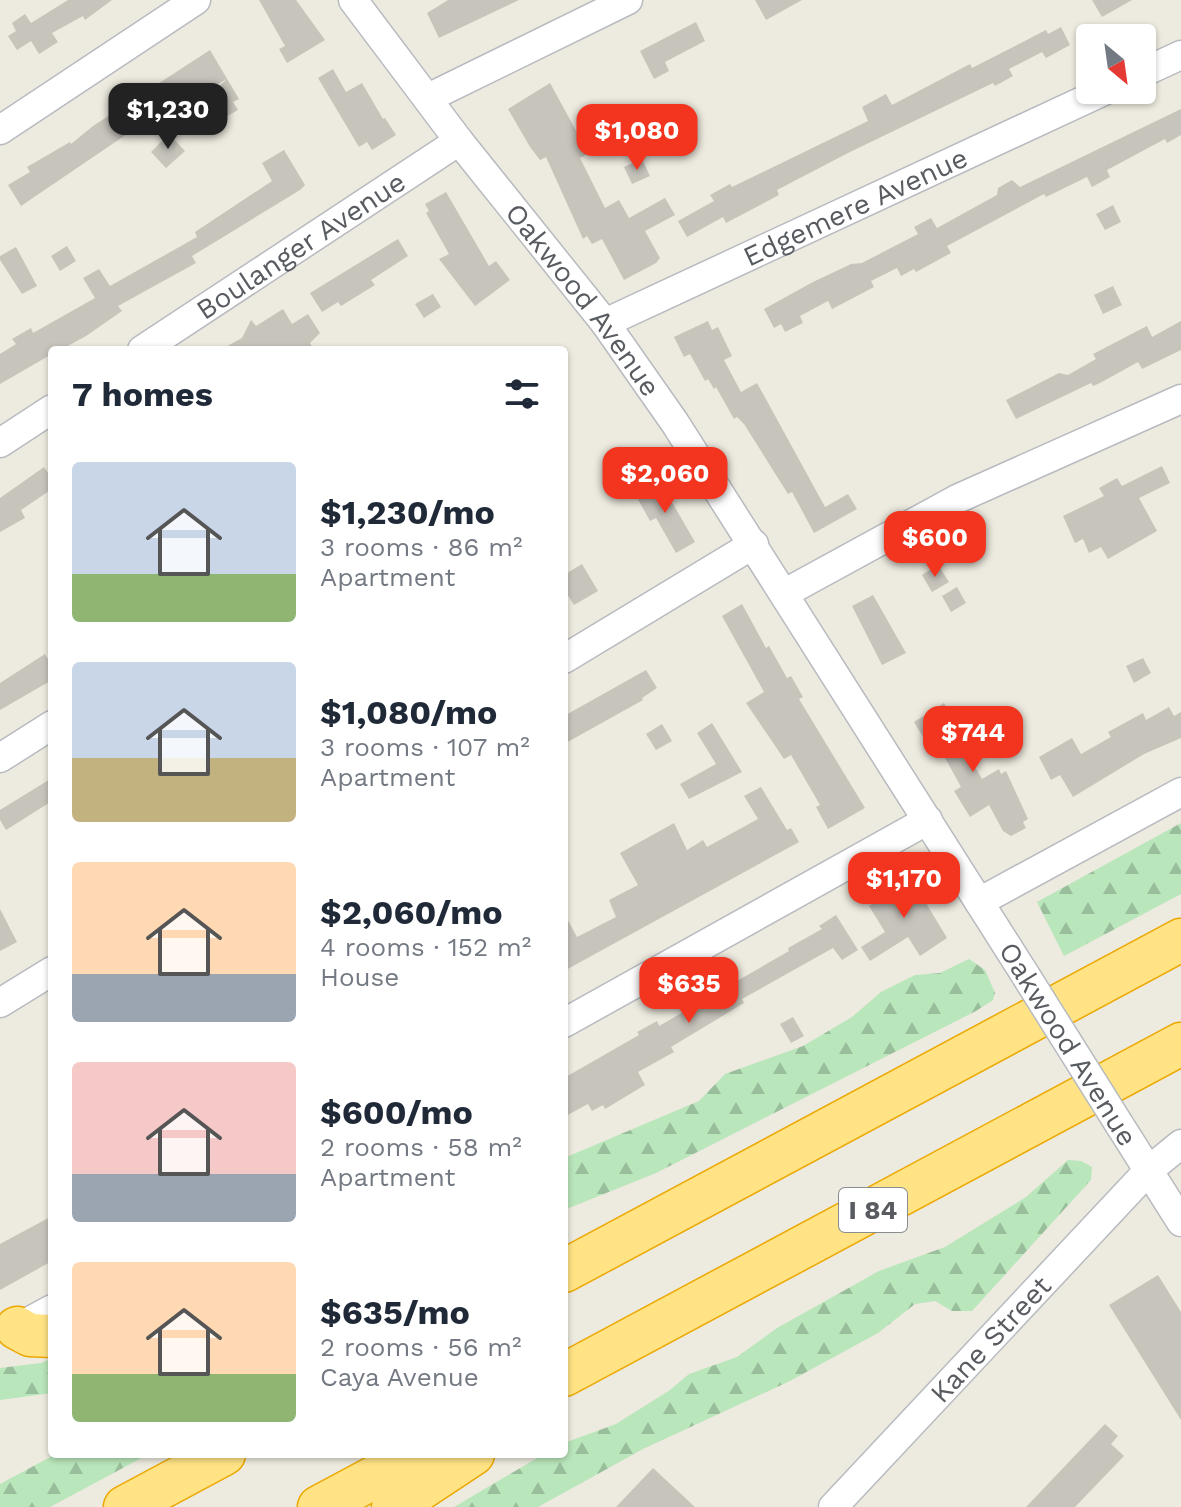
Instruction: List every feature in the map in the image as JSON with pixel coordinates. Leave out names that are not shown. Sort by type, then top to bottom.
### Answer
[{"type":"highway","points":[[568,1269],[1181,940]]},
{"type":"highway","name":"I 84","points":[[568,1373],[1181,1044]]},
{"type":"highway","points":[[568,1236],[677,1190],[762,1165]]},
{"type":"highway","points":[[568,1395],[652,1328]]},
{"type":"highway","points":[[125,1507],[217,1458]]},
{"type":"highway","points":[[319,1507],[411,1458]]},
{"type":"highway","points":[[393,1507],[467,1458]]},
{"type":"street","points":[[0,130],[196,0]]},
{"type":"street","name":"Oakwood Avenue","points":[[353,0],[459,141],[605,323],[754,544],[1181,1222]]},
{"type":"street","points":[[428,98],[628,0]]},
{"type":"street","points":[[1156,67],[1181,55]]},
{"type":"street","name":"Edgemere Avenue","points":[[605,323],[1076,104]]},
{"type":"street","name":"Boulanger Avenue","points":[[148,346],[459,141]]},
{"type":"street","points":[[785,593],[957,499],[1181,399]]},
{"type":"street","points":[[0,443],[48,412]]},
{"type":"street","points":[[568,657],[754,544]]},
{"type":"street","points":[[0,758],[48,728]]},
{"type":"street","points":[[979,902],[1181,792]]},
{"type":"street","points":[[568,1021],[928,820]]},
{"type":"street","points":[[0,1003],[48,973]]},
{"type":"street","name":"Kane Street","points":[[833,1507],[1148,1171],[1181,1144]]},
{"type":"green space","points":[[1181,823],[1181,894],[1064,956],[1037,902]]},
{"type":"green space","points":[[969,959],[985,970],[995,993],[993,1000],[656,1173],[568,1208],[568,1156],[699,1101],[725,1074],[803,1046],[852,1017],[881,992],[915,975],[940,973]]},
{"type":"green space","points":[[1068,1160],[1081,1161],[1092,1167],[1091,1180],[972,1311],[952,1311],[935,1301],[915,1304],[878,1333],[788,1382],[643,1449],[538,1507],[454,1507],[537,1458],[568,1458],[568,1442],[616,1424],[670,1390],[689,1374],[737,1357],[777,1328],[879,1271],[945,1247],[1026,1197]]},
{"type":"green space","points":[[48,1360],[48,1394],[0,1400],[0,1368]]},
{"type":"green space","points":[[49,1458],[142,1458],[50,1507],[0,1507],[0,1484]]},
{"type":"building","points":[[68,0],[112,0],[85,20],[83,16],[52,33],[58,42],[39,54],[31,41],[17,50],[8,36],[16,31],[12,23],[25,14],[31,23]]},
{"type":"building","points":[[259,0],[296,0],[325,40],[287,63],[279,49],[285,46]]},
{"type":"building","points":[[448,0],[519,0],[439,38],[427,13]]},
{"type":"building","points":[[755,0],[802,0],[766,20]]},
{"type":"building","points":[[1092,0],[1132,0],[1102,17]]},
{"type":"building","points":[[696,22],[705,41],[665,62],[669,71],[654,79],[640,51]]},
{"type":"building","points":[[1061,27],[1070,45],[1046,58],[1042,52],[1009,69],[1013,76],[995,86],[993,83],[848,153],[777,190],[779,195],[726,223],[723,217],[687,237],[678,221],[714,201],[710,195],[730,184],[732,187],[868,121],[862,107],[886,94],[892,105],[970,64],[972,68],[1046,30],[1048,34]]},
{"type":"building","points":[[210,50],[239,99],[233,102],[238,110],[222,119],[209,96],[227,79],[127,134],[21,206],[8,185],[30,172],[27,167],[71,144],[93,126]]},
{"type":"building","points":[[333,69],[346,92],[362,83],[396,135],[372,150],[367,142],[359,147],[318,78]]},
{"type":"building","points":[[550,83],[579,136],[608,121],[617,137],[580,158],[605,208],[619,200],[629,218],[665,198],[675,215],[645,231],[660,258],[624,280],[602,239],[592,244],[587,236],[583,239],[546,157],[540,160],[508,109]]},
{"type":"building","points":[[1181,109],[1181,135],[1167,143],[1165,139],[1107,170],[1110,177],[1092,187],[1087,177],[1046,197],[1044,194],[947,246],[951,253],[916,272],[914,269],[901,276],[897,268],[871,281],[874,287],[832,309],[828,301],[800,316],[803,323],[785,332],[781,324],[774,328],[764,309],[813,282],[851,264],[862,263],[918,234],[914,227],[931,218],[937,228],[997,195],[998,188],[1012,180],[1020,187]]},
{"type":"building","points":[[169,134],[185,151],[166,168],[151,152]]},
{"type":"building","points":[[284,150],[305,185],[192,256],[196,263],[118,306],[122,311],[86,336],[68,346],[48,346],[48,356],[0,384],[0,354],[16,344],[12,339],[31,328],[33,333],[95,298],[83,278],[99,269],[110,286],[197,237],[195,232],[272,181],[262,163]]},
{"type":"building","points":[[642,159],[650,176],[632,184],[624,167]]},
{"type":"building","points":[[446,192],[489,266],[496,261],[510,280],[475,306],[439,259],[449,254],[426,213],[429,211],[425,204]]},
{"type":"building","points":[[1113,205],[1121,222],[1105,230],[1096,214]]},
{"type":"building","points":[[398,239],[408,256],[371,280],[375,285],[341,306],[338,302],[322,312],[310,293]]},
{"type":"building","points":[[67,246],[76,261],[60,271],[51,256]]},
{"type":"building","points":[[16,247],[37,286],[22,294],[0,260],[0,256]]},
{"type":"building","points":[[1113,286],[1122,305],[1103,314],[1094,295]]},
{"type":"building","points":[[433,294],[441,307],[424,318],[415,304]]},
{"type":"building","points":[[283,309],[292,324],[308,314],[320,333],[310,343],[312,346],[227,346],[242,338],[251,320],[256,326]]},
{"type":"building","points":[[708,321],[712,330],[718,327],[732,356],[724,360],[741,392],[757,383],[825,507],[848,494],[857,509],[814,533],[792,492],[788,494],[744,424],[737,417],[734,419],[716,387],[714,389],[708,379],[705,381],[690,354],[684,357],[674,337]]},
{"type":"building","points":[[1181,321],[1181,350],[1142,369],[1138,362],[1100,383],[1093,386],[1091,383],[1016,419],[1006,400],[1059,373],[1068,375],[1096,359],[1093,354],[1147,326],[1152,337]]},
{"type":"building","points":[[1162,466],[1170,483],[1139,498],[1157,531],[1108,559],[1101,547],[1089,553],[1083,539],[1075,543],[1063,516],[1104,496],[1099,488],[1117,478],[1122,486]]},
{"type":"building","points":[[44,467],[48,473],[48,492],[21,510],[25,518],[0,532],[0,498]]},
{"type":"building","points":[[658,478],[695,542],[676,553],[656,518],[650,521],[635,494]]},
{"type":"building","points":[[582,564],[598,591],[574,605],[568,595],[568,573]]},
{"type":"building","points":[[938,565],[949,582],[932,592],[922,575]]},
{"type":"building","points":[[957,587],[966,603],[951,612],[942,596]]},
{"type":"building","points":[[873,595],[906,653],[882,665],[852,606]]},
{"type":"building","points":[[742,604],[766,648],[769,646],[787,678],[791,676],[803,697],[799,699],[865,808],[828,829],[816,807],[820,805],[791,755],[784,759],[746,703],[764,692],[722,616]]},
{"type":"building","points":[[45,654],[48,659],[48,682],[0,710],[0,683]]},
{"type":"building","points":[[1143,658],[1151,673],[1134,683],[1126,666]]},
{"type":"building","points":[[646,670],[657,688],[643,700],[568,742],[568,714]]},
{"type":"building","points":[[944,703],[957,724],[952,727],[982,779],[999,769],[1001,774],[1006,771],[1028,819],[1023,822],[1026,828],[1011,836],[1003,831],[989,805],[970,817],[954,791],[961,787],[943,754],[932,739],[926,742],[914,722]]},
{"type":"building","points":[[1169,707],[1174,716],[1181,712],[1181,738],[1144,754],[1073,797],[1060,775],[1051,780],[1039,757],[1072,738],[1081,754],[1111,737],[1108,732],[1143,713],[1146,720]]},
{"type":"building","points":[[712,723],[742,772],[689,799],[680,784],[716,764],[697,733]]},
{"type":"building","points":[[662,724],[672,741],[656,750],[646,734]]},
{"type":"building","points":[[48,780],[48,804],[6,830],[0,820],[0,810]]},
{"type":"building","points":[[761,787],[787,830],[791,828],[799,842],[568,969],[568,920],[577,937],[616,917],[609,900],[638,885],[620,853],[674,823],[687,850],[703,840],[707,847],[758,819],[744,796]]},
{"type":"building","points":[[908,873],[947,938],[920,956],[908,937],[870,961],[861,947],[885,932],[869,906],[887,894],[883,887]]},
{"type":"building","points":[[0,909],[17,942],[0,951]]},
{"type":"building","points":[[836,915],[858,950],[842,960],[833,948],[742,999],[744,1003],[671,1047],[674,1052],[638,1072],[645,1085],[605,1109],[603,1105],[592,1111],[588,1104],[568,1115],[568,1076],[639,1035],[637,1032],[657,1021],[659,1026],[789,951],[788,948],[822,929],[819,926]]},
{"type":"building","points":[[793,1017],[804,1036],[791,1043],[780,1024]]},
{"type":"building","points":[[48,1218],[48,1263],[0,1290],[0,1244]]},
{"type":"building","points":[[1158,1275],[1181,1312],[1181,1420],[1109,1305]]},
{"type":"building","points":[[1105,1424],[1118,1436],[1111,1444],[1124,1456],[1075,1507],[1026,1507]]},
{"type":"building","points":[[653,1468],[695,1507],[616,1507]]}]
